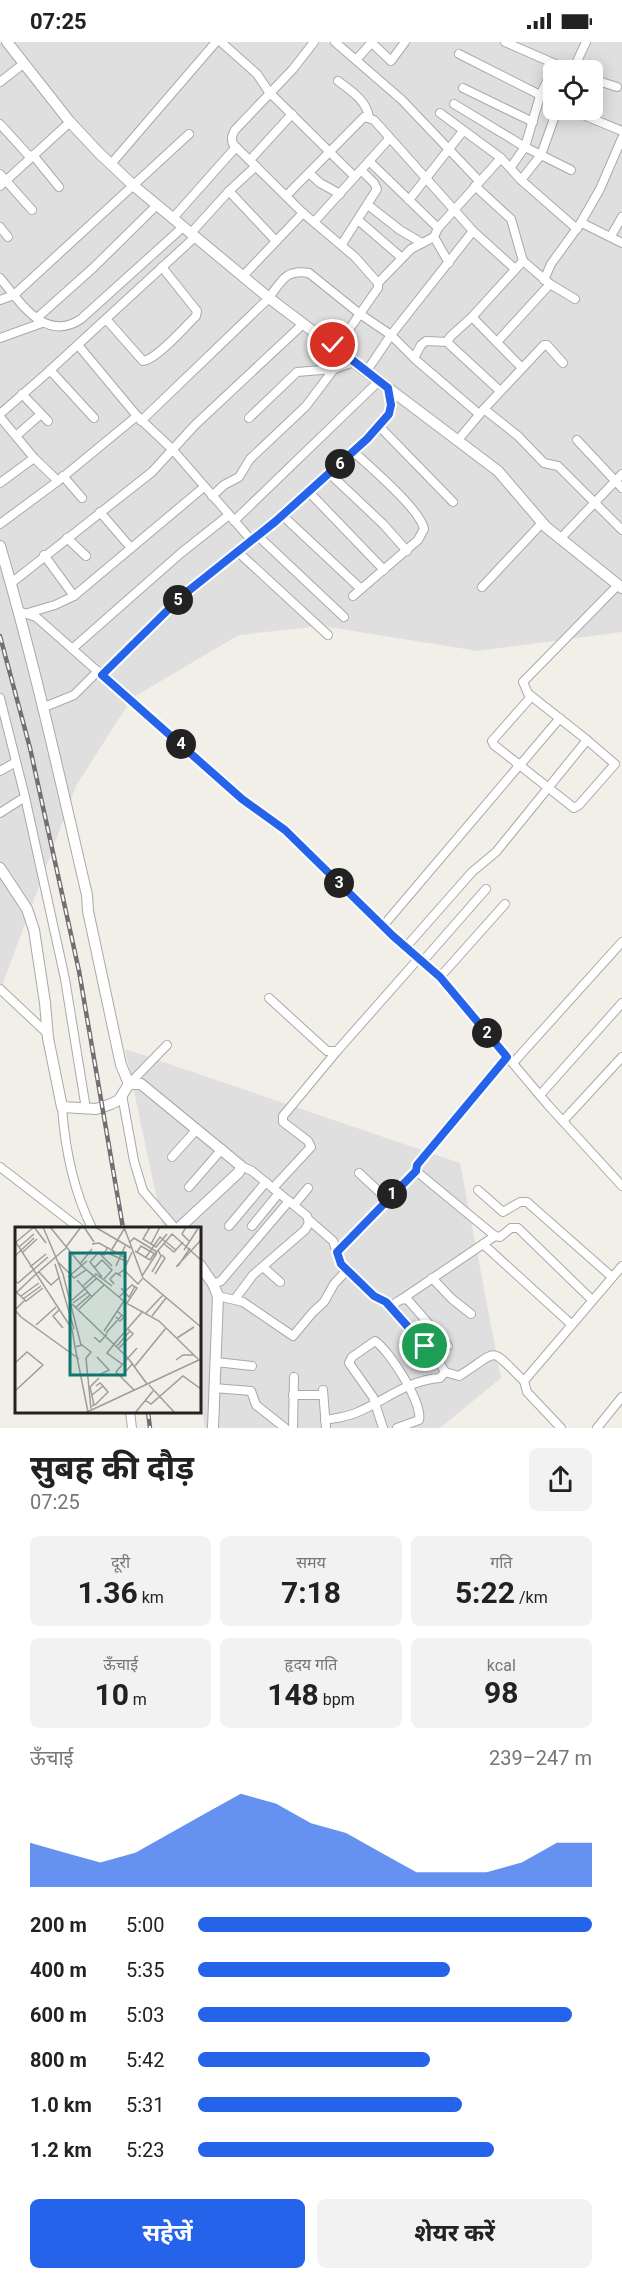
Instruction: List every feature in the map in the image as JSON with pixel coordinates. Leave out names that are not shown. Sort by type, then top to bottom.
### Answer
[{"type":"street","points":[[7,42],[70,122],[134,186],[269,298],[458,440],[508,482],[542,523],[620,586],[523,682],[530,695],[614,763],[614,767],[577,807],[571,807],[494,746],[492,741],[529,700],[530,695]]},
{"type":"street","points":[[111,164],[216,42]]},
{"type":"street","points":[[221,42],[257,74],[269,92],[355,177]]},
{"type":"street","points":[[314,42],[293,69],[269,92],[232,135],[232,140],[236,147],[303,213],[342,244],[378,283]]},
{"type":"street","points":[[335,42],[402,100],[511,219],[523,261],[547,282],[575,299]]},
{"type":"street","points":[[356,60],[371,42],[392,61],[405,42]]},
{"type":"street","points":[[505,42],[546,60]]},
{"type":"street","points":[[573,42],[585,44],[576,60]]},
{"type":"street","points":[[459,54],[543,97]]},
{"type":"street","points":[[0,82],[23,64]]},
{"type":"street","points":[[338,81],[361,100],[366,106],[369,117]]},
{"type":"street","points":[[603,83],[616,87]]},
{"type":"street","points":[[463,88],[533,122]]},
{"type":"street","points":[[511,167],[525,147],[543,90]]},
{"type":"street","points":[[454,104],[525,147],[571,170]]},
{"type":"street","points":[[440,113],[501,158],[521,180],[578,227]]},
{"type":"street","points":[[82,498],[34,458],[0,416],[162,267],[190,232],[253,163],[292,114]]},
{"type":"street","points":[[286,196],[364,117],[369,117],[427,177],[453,211],[515,269]]},
{"type":"street","points":[[521,180],[541,155],[553,120]]},
{"type":"street","points":[[595,120],[622,131]]},
{"type":"street","points":[[32,210],[2,180],[70,122]]},
{"type":"street","points":[[0,124],[59,187]]},
{"type":"street","points":[[409,200],[462,131]]},
{"type":"street","points":[[0,300],[14,295],[189,134]]},
{"type":"street","points":[[497,342],[547,282],[551,264],[578,227],[600,189],[622,138]]},
{"type":"street","points":[[314,222],[389,139]]},
{"type":"street","points":[[173,218],[236,147]]},
{"type":"street","points":[[336,348],[378,288],[378,283],[411,249],[434,237],[438,228],[501,158]]},
{"type":"street","points":[[369,161],[438,228]]},
{"type":"street","points":[[342,244],[377,189],[362,170]]},
{"type":"street","points":[[309,173],[320,183],[340,194]]},
{"type":"street","points":[[229,190],[276,241]]},
{"type":"street","points":[[0,338],[40,321],[157,205]]},
{"type":"street","points":[[368,205],[400,230],[422,243]]},
{"type":"street","points":[[243,276],[303,213]]},
{"type":"street","points":[[611,236],[622,217]]},
{"type":"street","points":[[358,220],[402,258]]},
{"type":"street","points":[[578,227],[584,224],[622,243]]},
{"type":"street","points":[[0,227],[8,237]]},
{"type":"street","points":[[366,372],[391,335],[473,231]]},
{"type":"street","points":[[0,278],[40,321],[53,326],[68,326],[81,319],[190,232]]},
{"type":"street","points":[[434,237],[449,263]]},
{"type":"street","points":[[448,342],[451,336],[472,317],[523,261]]},
{"type":"street","points":[[106,320],[143,361],[148,360],[167,344],[196,316],[197,311],[162,267]]},
{"type":"street","points":[[0,524],[139,418],[269,298],[289,274],[299,271],[309,273],[360,314],[391,335],[414,358],[518,436],[544,463],[558,466],[622,530]]},
{"type":"street","points":[[472,317],[522,368]]},
{"type":"street","points":[[10,584],[152,472],[195,425],[303,324]]},
{"type":"street","points":[[414,358],[426,341],[448,342],[500,391]]},
{"type":"street","points":[[458,440],[500,391],[546,344],[563,363]]},
{"type":"street","points":[[78,345],[139,418],[173,450],[232,518],[344,616]]},
{"type":"street","points":[[249,418],[297,372],[334,369],[354,362]]},
{"type":"street","points":[[212,496],[224,485],[239,477],[253,454],[313,398],[334,369]]},
{"type":"street","points":[[50,370],[94,418]]},
{"type":"street","points":[[42,708],[74,695],[182,596],[255,538],[354,452],[380,426],[391,410],[383,385]]},
{"type":"street","points":[[72,649],[181,553],[232,518],[383,385]]},
{"type":"street","points":[[22,394],[48,421]]},
{"type":"street","points":[[16,436],[41,414]]},
{"type":"street","points":[[380,426],[453,502]]},
{"type":"street","points":[[560,539],[620,481],[577,440]]},
{"type":"street","points":[[352,596],[406,551],[423,532],[421,519],[354,452]]},
{"type":"street","points":[[0,483],[34,458]]},
{"type":"street","points":[[329,473],[383,524],[406,551]]},
{"type":"street","points":[[23,612],[55,605],[74,596],[204,487]]},
{"type":"street","points":[[308,491],[384,570]]},
{"type":"street","points":[[100,512],[131,548]]},
{"type":"street","points":[[282,515],[361,589]]},
{"type":"street","points":[[482,586],[542,523]]},
{"type":"street","points":[[67,538],[86,556]]},
{"type":"street","points":[[0,546],[10,584],[23,612],[42,708],[87,896],[112,1030],[121,1065],[129,1084]]},
{"type":"street","points":[[238,552],[328,634]]},
{"type":"street","points":[[44,555],[74,596]]},
{"type":"street","points":[[23,612],[36,617],[242,799],[285,830],[383,926],[440,977],[540,1095],[622,1186]]},
{"type":"street","points":[[0,698],[3,729],[25,797],[64,979],[86,1109]]},
{"type":"street","points":[[383,926],[560,718]]},
{"type":"street","points":[[406,947],[472,872],[489,859],[587,740]]},
{"type":"street","points":[[0,771],[15,762]]},
{"type":"street","points":[[0,813],[25,797]]},
{"type":"street","points":[[0,868],[23,903],[34,930],[58,1098],[62,1107],[64,1136],[74,1184],[92,1227]]},
{"type":"street","points":[[229,1226],[273,1188],[310,1147],[308,1141],[285,1124],[283,1116],[337,1051],[486,889]]},
{"type":"street","points":[[440,977],[505,904]]},
{"type":"street","points":[[337,1252],[416,1171],[417,1165],[510,1060],[622,942]]},
{"type":"street","points":[[0,989],[48,1034]]},
{"type":"street","points":[[269,998],[327,1051],[337,1051]]},
{"type":"street","points":[[540,1095],[620,1009]]},
{"type":"street","points":[[62,1107],[96,1109],[111,1104],[123,1095],[129,1084],[167,1045]]},
{"type":"street","points":[[563,1121],[622,1057]]},
{"type":"street","points":[[129,1084],[138,1083],[146,1086],[242,1166],[307,1215],[309,1220],[333,1241],[340,1262],[365,1288],[390,1306],[438,1360],[445,1372],[459,1376],[486,1356],[493,1354],[501,1358],[524,1382],[527,1392],[561,1428]]},
{"type":"street","points":[[123,1095],[134,1161],[143,1191],[176,1227]]},
{"type":"street","points":[[172,1157],[197,1129]]},
{"type":"street","points":[[189,1187],[222,1149]]},
{"type":"street","points":[[178,1227],[239,1172],[242,1166]]},
{"type":"street","points":[[0,1167],[78,1227]]},
{"type":"street","points":[[416,1171],[495,1236],[500,1237],[511,1228],[518,1228],[591,1299]]},
{"type":"street","points":[[359,1173],[387,1199]]},
{"type":"street","points":[[252,1226],[273,1188]]},
{"type":"street","points":[[213,1284],[221,1281],[308,1188]]},
{"type":"street","points":[[478,1190],[503,1212],[520,1202],[526,1202],[612,1277]]},
{"type":"street","points":[[235,1299],[253,1275],[305,1230],[309,1220]]},
{"type":"street","points":[[390,1306],[495,1236]]},
{"type":"street","points":[[483,1244],[571,1324]]},
{"type":"street","points":[[201,1266],[218,1296],[213,1428]]},
{"type":"street","points":[[524,1382],[591,1299],[622,1266]]},
{"type":"street","points":[[263,1267],[280,1282]]},
{"type":"street","points":[[218,1296],[235,1299],[293,1336],[324,1302],[334,1284],[348,1269]]},
{"type":"street","points":[[432,1278],[471,1314]]},
{"type":"street","points":[[402,1299],[408,1300],[448,1346]]},
{"type":"street","points":[[383,1428],[375,1403],[349,1363],[352,1357],[373,1341],[378,1343],[408,1385],[420,1412],[420,1418],[397,1428]]},
{"type":"street","points":[[216,1362],[252,1366]]},
{"type":"street","points":[[293,1395],[323,1392],[326,1424],[356,1413],[408,1385],[424,1379],[440,1378],[445,1372]]},
{"type":"street","points":[[293,1428],[294,1377]]},
{"type":"street","points":[[214,1388],[251,1391],[256,1405],[285,1428]]},
{"type":"street","points":[[597,1428],[622,1397]]},
{"type":"street","points":[[129,1413],[132,1428]]},
{"type":"shaded area","points":[[0,42],[622,42],[622,632],[478,651],[322,626],[239,635],[132,698],[76,786],[2,986],[0,986]]},
{"type":"shaded area","points":[[125,1049],[460,1163],[501,1378],[440,1428],[205,1428],[201,1406],[201,1227],[163,1227]]},
{"type":"railway","points":[[0,636],[30,748],[79,971],[123,1227]]},
{"type":"railway","points":[[148,1413],[150,1428]]},
{"type":"route","points":[[333,345],[388,388],[391,410],[387,418],[354,452],[276,521],[182,596],[102,675],[242,799],[285,830],[393,936],[440,977],[507,1057],[454,1118],[417,1165],[416,1171],[337,1252],[341,1264],[350,1270],[376,1298],[384,1300],[425,1346]]}]
